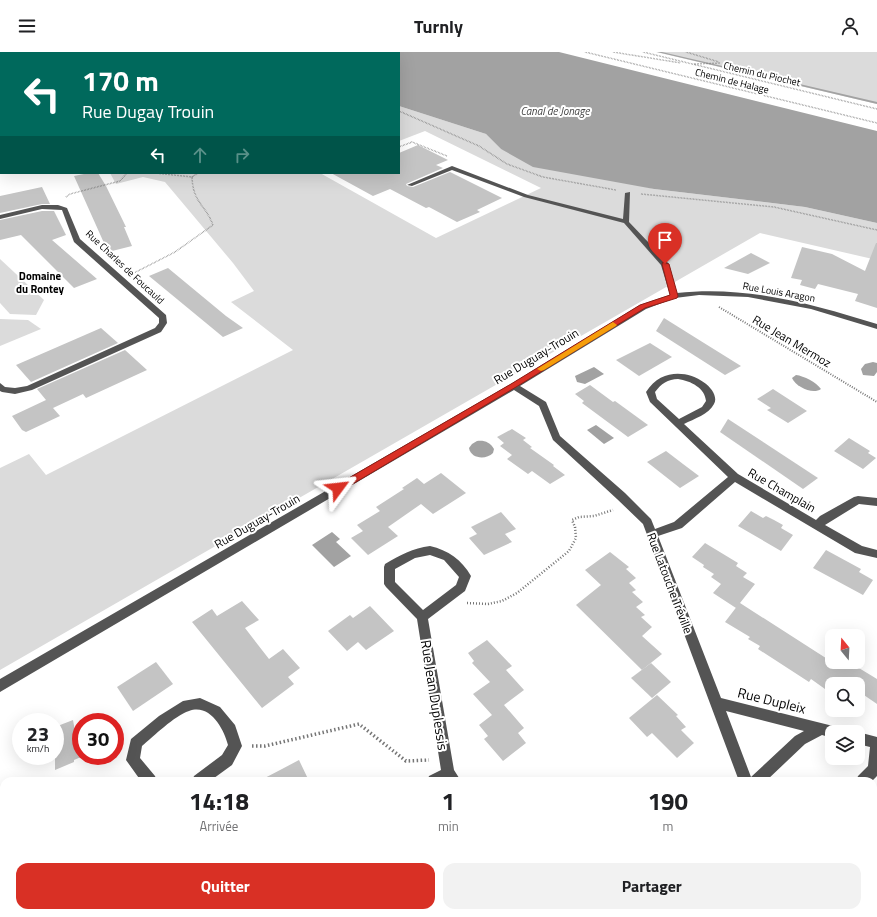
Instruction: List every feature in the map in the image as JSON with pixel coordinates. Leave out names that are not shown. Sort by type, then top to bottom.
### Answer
[{"type":"street","points":[[410,185],[452,168],[526,196],[626,222],[665,264],[674,296]]},
{"type":"street","points":[[626,222],[628,193]]},
{"type":"street","points":[[0,217],[56,206]]},
{"type":"street","name":"Rue Charles de Foucauld","points":[[0,386],[2,388],[15,391],[29,388],[158,330],[163,323],[163,317],[77,240],[65,209],[56,206]]},
{"type":"street","name":"Rue Louis Aragon","points":[[674,296],[699,293],[748,295],[812,307],[877,327]]},
{"type":"street","name":"Rue Duguay-Trouin","points":[[0,686],[514,386],[642,307],[674,296]]},
{"type":"street","name":"Rue Champlain","points":[[677,424],[705,410],[711,402],[710,392],[707,388],[690,378],[681,375],[670,376],[654,386],[650,392],[653,400],[677,424],[734,477],[859,550],[877,554]]},
{"type":"street","name":"Rue Latouche Tréville","points":[[514,386],[543,404],[556,438],[646,522],[652,534],[744,777]]},
{"type":"street","name":"Rue Champlain","points":[[652,534],[678,525],[734,477]]},
{"type":"street","name":"Rue Champlain","points":[[818,525],[824,519],[858,500],[877,502]]},
{"type":"street","points":[[421,550],[437,550],[457,564],[465,576],[461,588],[422,617],[390,584],[389,567],[407,556],[421,550]]},
{"type":"street","name":"Rue Jean Duplessis","points":[[422,617],[446,759],[451,777]]},
{"type":"street","name":"Rue Dupleix","points":[[716,703],[825,730]]},
{"type":"street","points":[[147,777],[133,760],[136,743],[164,720],[187,705],[200,704],[216,711],[230,729],[235,746],[226,760],[204,777]]},
{"type":"street","name":"Rue Dupleix","points":[[760,777],[800,740],[825,731]]},
{"type":"street","points":[[865,740],[877,743]]},
{"type":"street","points":[[866,777],[874,768],[877,746]]},
{"type":"path","name":"Chemin de Halage","points":[[585,52],[877,124]]},
{"type":"path","points":[[613,52],[671,62],[707,64],[721,63],[686,52]]},
{"type":"path","name":"Chemin du Piochet","points":[[644,52],[877,109]]},
{"type":"path","points":[[400,147],[412,142],[422,144],[452,159],[457,164],[452,168]]},
{"type":"path","points":[[56,206],[70,194],[120,181],[126,174]]},
{"type":"path","points":[[164,174],[192,177],[196,174]]},
{"type":"path","points":[[120,278],[152,265],[194,241],[213,225],[210,216],[196,200],[192,191],[192,177]]},
{"type":"path","name":"Rue Jean Mermoz","points":[[699,293],[729,314],[877,402]]},
{"type":"path","points":[[447,598],[470,604],[488,604],[502,601],[517,593],[570,551],[576,538],[575,527],[572,520],[583,515],[592,516],[608,512],[628,504]]},
{"type":"path","points":[[235,746],[265,746],[359,724],[406,761],[446,759]]},
{"type":"shaded area","points":[[656,52],[877,52],[877,104]]},
{"type":"shaded area","points":[[400,106],[486,134],[501,149],[654,189],[805,207],[877,223],[877,260],[760,233],[0,670],[0,468],[29,454],[46,475],[293,350],[231,302],[254,291],[233,263],[165,182],[143,177],[116,184],[111,174],[322,174],[436,238],[541,188],[425,131],[400,141]]},
{"type":"shaded area","points":[[0,259],[44,300],[36,315],[10,314],[0,303]]},
{"type":"shaded area","points":[[0,319],[28,320],[41,329],[0,346]]},
{"type":"water","name":"Canal de Jonage","points":[[400,52],[559,52],[877,131],[877,223],[805,207],[654,189],[533,167],[501,149],[486,134],[400,106]]},
{"type":"water","points":[[873,362],[877,363],[877,372],[874,376],[863,375],[861,369],[865,364]]},
{"type":"water","points":[[594,367],[604,374],[585,384],[577,382],[575,376]]},
{"type":"water","points":[[796,375],[810,380],[821,389],[818,391],[809,391],[801,387],[792,378]]},
{"type":"water","points":[[596,425],[614,438],[604,444],[587,430]]},
{"type":"water","points":[[477,441],[489,443],[494,449],[493,453],[487,457],[479,457],[470,452],[469,448]]},
{"type":"water","points":[[332,532],[340,539],[336,542],[351,556],[334,567],[312,545]]},
{"type":"building","points":[[418,145],[448,160],[436,165],[443,168],[406,184],[407,186],[413,187],[450,172],[502,198],[477,210],[480,212],[457,222],[390,189],[373,196],[333,174],[400,174],[400,153]]},
{"type":"building","points":[[99,174],[126,227],[124,227],[132,246],[108,252],[74,176]]},
{"type":"building","points":[[42,187],[50,204],[42,204],[0,213],[0,196]]},
{"type":"building","points":[[42,211],[54,211],[66,235],[52,240],[97,279],[74,288],[21,235],[0,240],[0,220]]},
{"type":"building","points":[[876,243],[877,308],[855,301],[858,294],[818,284],[815,289],[800,285],[802,280],[791,278],[802,247],[832,254],[865,271]]},
{"type":"building","points":[[751,253],[770,263],[748,274],[724,268]]},
{"type":"building","points":[[168,268],[226,316],[243,328],[223,337],[149,276]]},
{"type":"building","points":[[664,318],[741,366],[725,375],[656,331]]},
{"type":"building","points":[[101,328],[118,343],[31,382],[16,365]]},
{"type":"building","points":[[650,343],[672,357],[639,376],[616,360]]},
{"type":"building","points":[[125,350],[147,370],[86,398],[83,394],[53,408],[60,416],[26,432],[22,430],[12,416],[46,400],[37,389]]},
{"type":"building","points":[[590,385],[648,425],[628,437],[582,403],[584,401],[575,394]]},
{"type":"building","points":[[773,389],[807,411],[788,423],[767,410],[771,408],[757,399]]},
{"type":"building","points":[[728,419],[818,478],[803,489],[720,432]]},
{"type":"building","points":[[512,429],[526,438],[523,440],[532,447],[530,448],[565,475],[550,484],[532,471],[528,474],[507,459],[512,455],[500,446],[504,443],[497,437]]},
{"type":"building","points":[[849,438],[870,451],[868,453],[876,458],[863,469],[834,451]]},
{"type":"building","points":[[666,451],[699,476],[680,488],[647,462]]},
{"type":"building","points":[[441,473],[466,493],[433,514],[421,504],[388,527],[398,536],[368,555],[351,538],[363,531],[357,525],[380,511],[376,507],[404,489],[402,488],[417,478],[424,484]]},
{"type":"building","points":[[751,511],[763,518],[766,516],[783,525],[781,528],[793,535],[781,551],[738,526]]},
{"type":"building","points":[[501,512],[516,529],[505,534],[512,542],[484,555],[469,538],[477,534],[471,527]]},
{"type":"building","points":[[705,543],[738,563],[736,566],[747,573],[743,577],[755,584],[740,603],[825,658],[825,669],[861,669],[877,679],[877,704],[865,696],[865,677],[825,677],[825,689],[811,679],[809,682],[758,649],[760,646],[748,639],[750,637],[725,622],[736,608],[713,593],[721,584],[711,577],[714,574],[692,557]]},
{"type":"building","points":[[826,550],[861,569],[859,572],[873,580],[863,595],[813,568]]},
{"type":"building","points":[[610,552],[629,567],[626,569],[636,578],[629,583],[636,590],[632,592],[643,602],[636,607],[645,615],[641,617],[652,627],[642,636],[662,654],[642,670],[576,605],[601,585],[585,570]]},
{"type":"building","points":[[242,601],[259,620],[245,628],[269,659],[283,649],[300,668],[288,677],[294,684],[262,708],[192,622],[212,609],[217,616]]},
{"type":"building","points":[[370,606],[394,631],[366,650],[358,642],[347,651],[328,631],[350,615],[353,618]]},
{"type":"building","points":[[487,640],[512,666],[506,670],[524,690],[504,705],[524,728],[518,733],[526,743],[503,761],[484,739],[488,736],[479,725],[492,715],[473,694],[490,682],[472,663],[474,661],[468,653]]},
{"type":"building","points":[[156,662],[173,684],[133,711],[117,687]]},
{"type":"building","points":[[651,663],[671,682],[652,698],[631,678]]},
{"type":"building","points":[[657,695],[678,715],[676,716],[686,727],[681,730],[694,743],[677,758],[652,733],[647,737],[629,718]]},
{"type":"building","points":[[72,720],[72,763],[55,770],[55,765],[64,765],[64,724]]},
{"type":"building","points":[[299,760],[307,777],[267,777]]},
{"type":"waterway","points":[[658,52],[877,103]]},
{"type":"slow traffic","points":[[541,369],[613,325]]},
{"type":"district","name":"Domaine du Rontey","points":[[40,282]]},
{"type":"route","points":[[338,488],[514,386],[642,307],[674,296],[665,264]]}]
